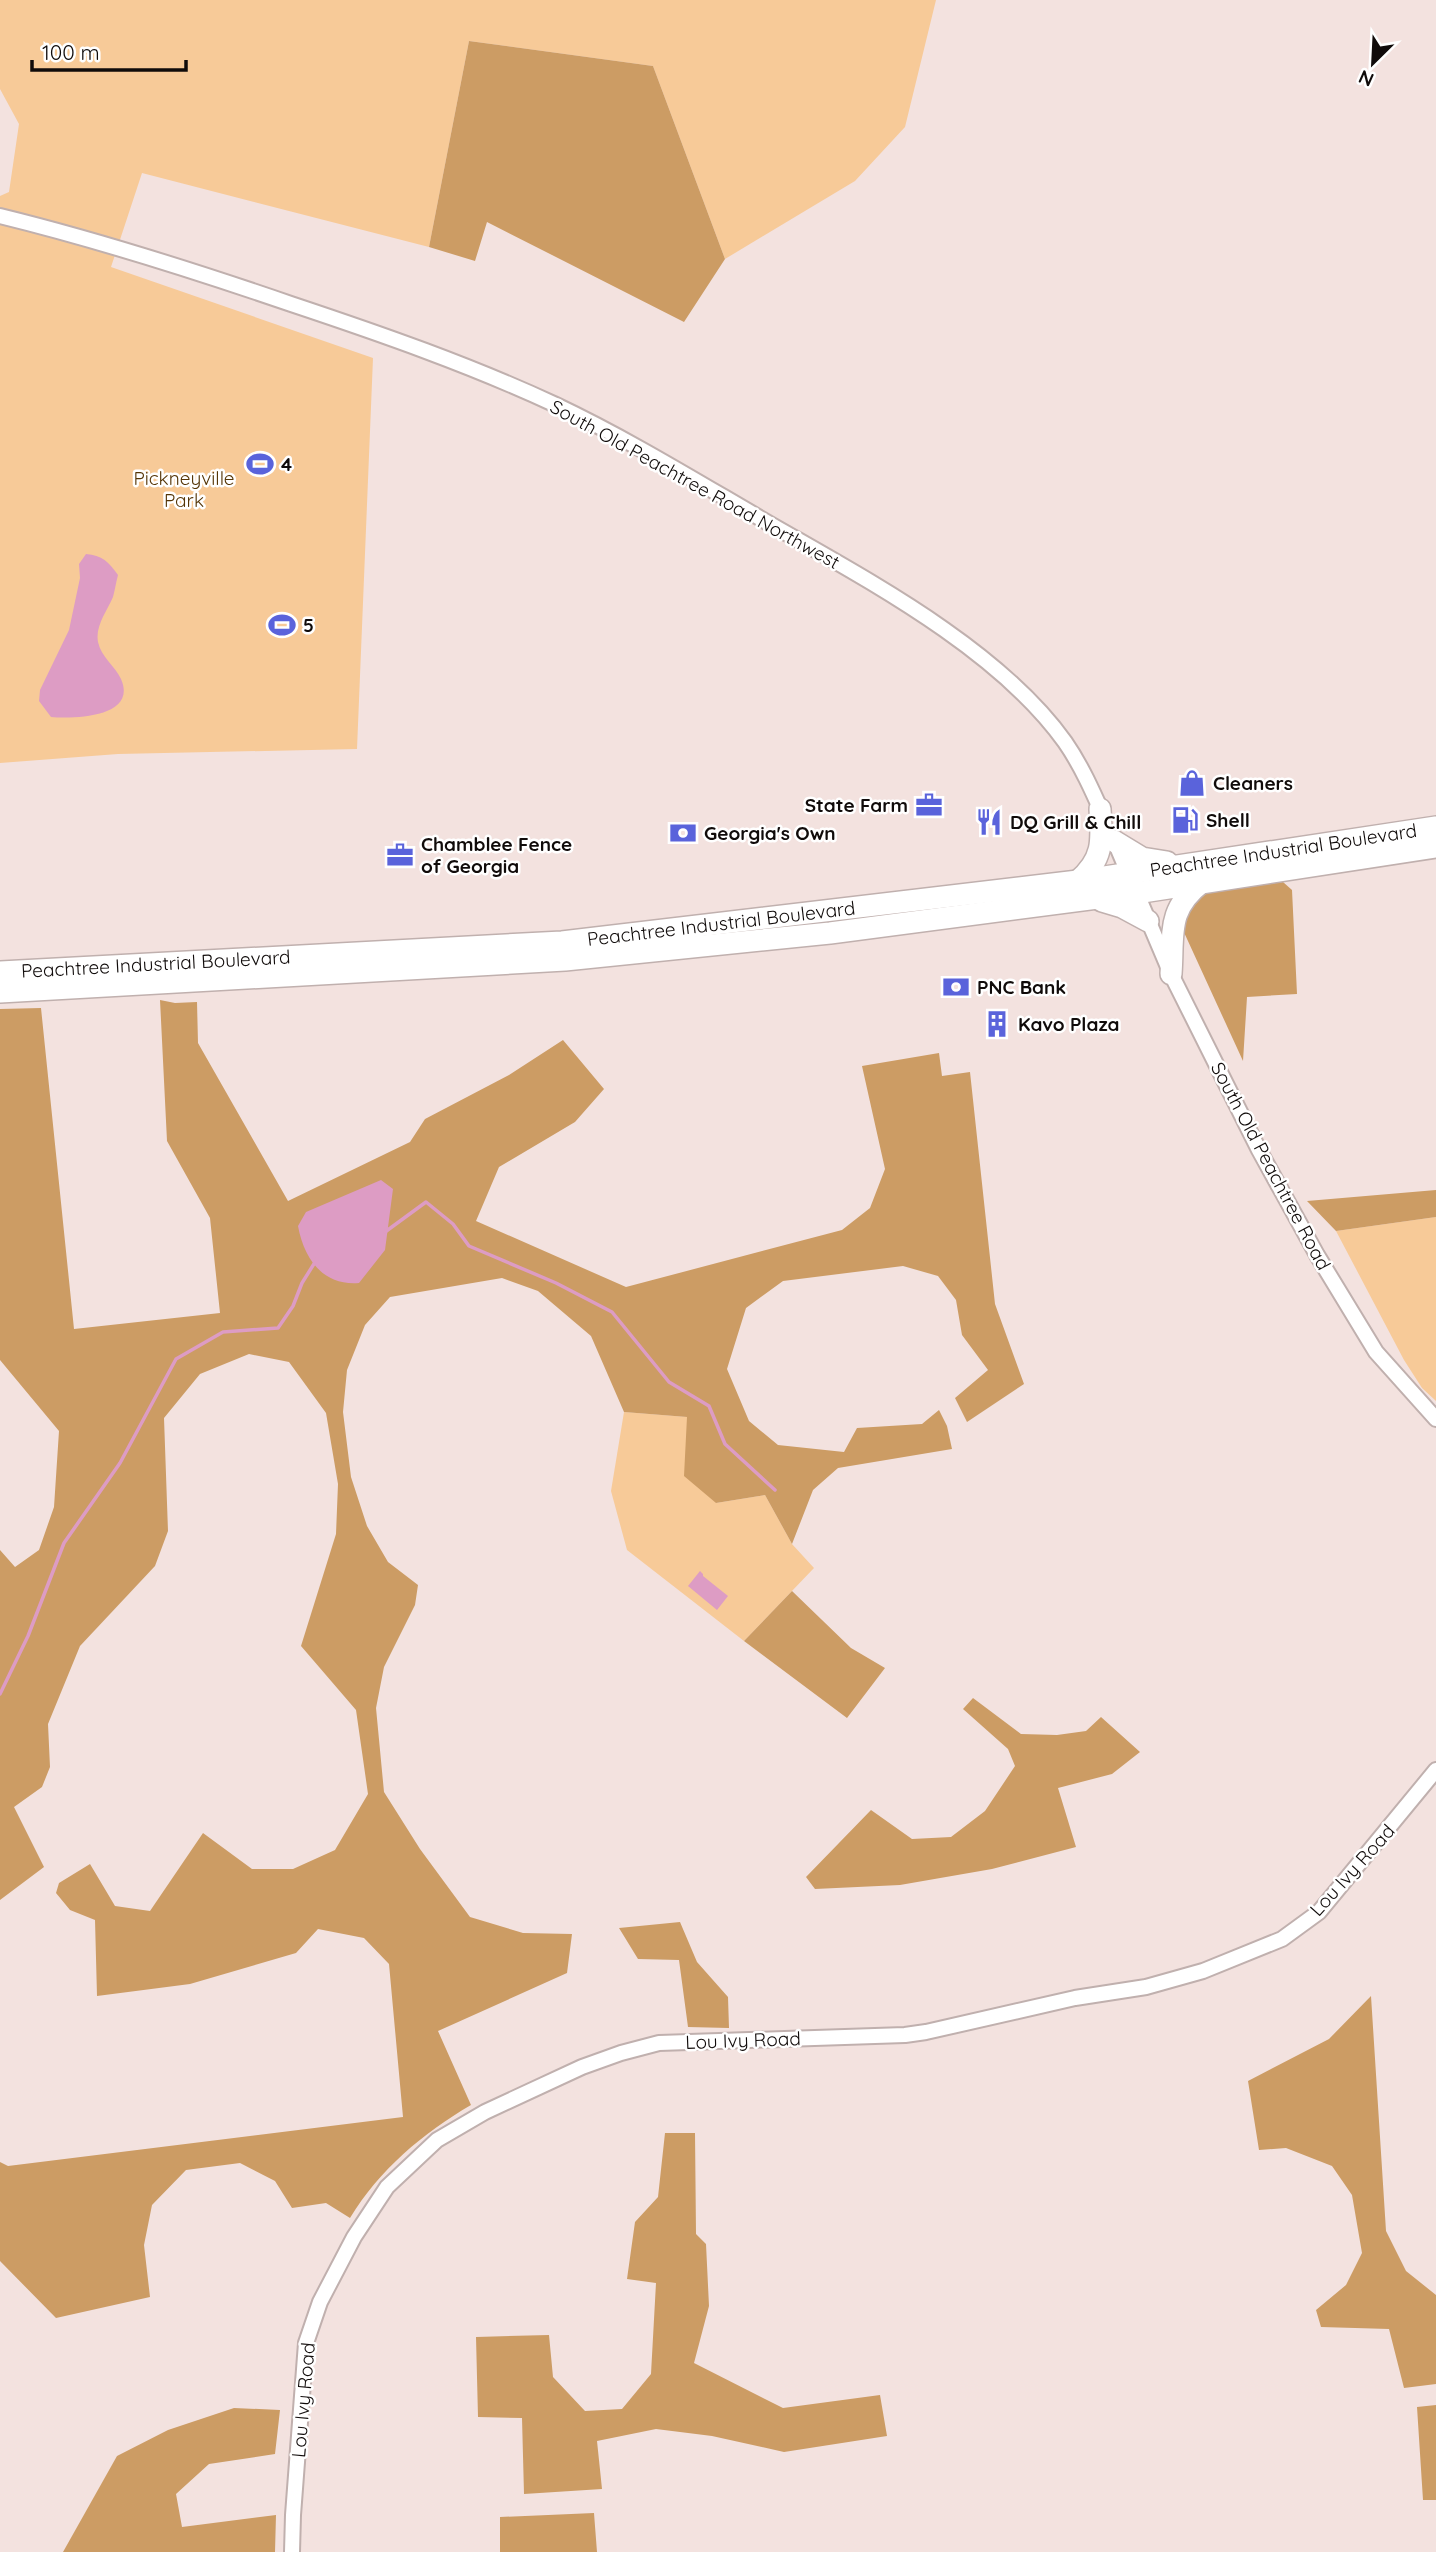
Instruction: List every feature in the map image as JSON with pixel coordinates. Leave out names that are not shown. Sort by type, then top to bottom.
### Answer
[{"type":"highway","points":[[1100,809],[1100,853],[1082,890],[1100,901],[1120,906],[1148,921]]},
{"type":"highway","name":"Peachtree Industrial Boulevard","points":[[0,992],[565,960],[830,933],[1196,873],[1436,827]]},
{"type":"highway","points":[[1114,841],[1142,858],[1196,873],[1177,909],[1172,928],[1171,974]]},
{"type":"highway","name":"Peachtree Industrial Boulevard","points":[[1196,873],[1436,847]]},
{"type":"highway","name":"Peachtree Industrial Boulevard","points":[[0,972],[562,942],[1082,890]]},
{"type":"street","name":"South Old Peachtree Road Northwest","points":[[0,215],[235,285],[418,348],[540,397],[639,449],[836,563],[969,649],[1013,684],[1068,747],[1100,809],[1132,883]]},
{"type":"street","name":"South Old Peachtree Road","points":[[1132,883],[1171,974],[1255,1142],[1317,1255],[1376,1352],[1436,1419]]},
{"type":"street","name":"Lou Ivy Road","points":[[292,2552],[306,2343],[320,2302],[361,2227],[387,2187],[438,2140],[485,2112],[582,2067],[659,2043],[915,2033],[1075,1997],[1146,1987],[1238,1959],[1282,1939],[1319,1912],[1436,1770]]},
{"type":"green space","name":"Pickneyville Park","points":[[0,0],[936,0],[905,127],[855,181],[725,259],[653,66],[469,41],[429,247],[142,173],[111,267],[373,358],[357,749],[118,754],[0,763],[0,196],[9,192],[19,124],[0,89]]},
{"type":"green space","points":[[1436,1217],[1436,1401],[1422,1388],[1404,1360],[1336,1231]]},
{"type":"green space","points":[[624,1412],[687,1417],[716,1503],[765,1495],[792,1544],[814,1568],[744,1641],[627,1550],[611,1491]]},
{"type":"shaded area","points":[[469,41],[653,66],[725,259],[684,322],[487,222],[475,261],[429,247]]},
{"type":"shaded area","points":[[86,554],[105,560],[118,575],[113,597],[100,624],[98,642],[121,679],[124,692],[120,702],[101,713],[51,717],[39,701],[40,690],[69,630],[80,578],[79,564]]},
{"type":"shaded area","points":[[1283,882],[1292,890],[1297,994],[1247,997],[1243,1061],[1182,928],[1184,917],[1199,893]]},
{"type":"shaded area","points":[[160,1000],[175,1003],[197,1002],[198,1043],[288,1201],[410,1142],[425,1119],[509,1075],[563,1040],[604,1089],[575,1122],[499,1167],[476,1221],[626,1287],[842,1230],[870,1208],[885,1169],[862,1066],[939,1053],[942,1076],[970,1072],[995,1304],[1024,1384],[967,1422],[955,1398],[988,1370],[962,1335],[956,1300],[938,1276],[903,1266],[783,1281],[746,1308],[727,1369],[749,1421],[778,1445],[844,1452],[857,1428],[922,1424],[939,1410],[947,1426],[952,1449],[838,1468],[813,1490],[792,1544],[765,1495],[716,1503],[684,1476],[687,1417],[624,1412],[591,1336],[538,1291],[502,1278],[390,1297],[365,1325],[347,1370],[343,1412],[351,1477],[367,1526],[388,1562],[418,1585],[415,1605],[384,1667],[376,1708],[384,1792],[420,1849],[470,1917],[523,1933],[572,1934],[567,1973],[438,2031],[471,2105],[403,2154],[374,2184],[350,2218],[326,2203],[292,2208],[275,2181],[240,2163],[186,2170],[152,2205],[144,2245],[150,2297],[56,2318],[0,2261],[0,2162],[8,2166],[403,2117],[389,1964],[364,1938],[318,1929],[296,1953],[190,1984],[97,1996],[95,1920],[70,1910],[56,1893],[59,1883],[90,1864],[115,1906],[150,1911],[203,1833],[252,1869],[293,1869],[335,1850],[368,1794],[356,1710],[301,1646],[336,1534],[338,1484],[326,1413],[289,1362],[249,1354],[200,1374],[164,1418],[168,1531],[155,1566],[80,1646],[48,1724],[50,1767],[42,1787],[14,1807],[44,1867],[0,1900],[0,1550],[15,1567],[39,1550],[54,1507],[59,1431],[0,1360],[0,1009],[41,1008],[74,1329],[220,1313],[210,1218],[167,1141]]},
{"type":"shaded area","points":[[381,1180],[393,1189],[385,1250],[359,1283],[346,1283],[325,1275],[310,1259],[301,1238],[298,1226],[306,1212]]},
{"type":"shaded area","points":[[1436,1190],[1436,1217],[1336,1231],[1307,1201]]},
{"type":"shaded area","points":[[700,1571],[728,1596],[717,1610],[688,1586]]},
{"type":"shaded area","points":[[792,1591],[851,1648],[885,1668],[847,1718],[744,1641]]},
{"type":"shaded area","points":[[973,1698],[1021,1734],[1057,1735],[1086,1731],[1101,1717],[1140,1752],[1112,1774],[1058,1788],[1076,1847],[992,1869],[900,1885],[815,1889],[806,1877],[871,1810],[912,1839],[951,1837],[985,1811],[1015,1766],[1008,1749],[963,1709]]},
{"type":"shaded area","points":[[680,1922],[697,1962],[728,1997],[729,2028],[688,2027],[679,1960],[638,1959],[619,1928]]},
{"type":"shaded area","points":[[1371,1996],[1386,2231],[1406,2271],[1436,2295],[1436,2384],[1404,2388],[1389,2329],[1321,2327],[1316,2310],[1346,2285],[1362,2253],[1352,2195],[1332,2166],[1286,2148],[1259,2150],[1248,2081],[1329,2039]]},
{"type":"shaded area","points":[[665,2133],[695,2133],[696,2234],[706,2244],[709,2306],[694,2363],[783,2408],[880,2395],[887,2436],[784,2452],[712,2436],[656,2429],[597,2441],[602,2489],[524,2494],[522,2418],[478,2417],[476,2337],[549,2335],[553,2377],[585,2411],[622,2409],[651,2374],[656,2283],[627,2279],[635,2222],[658,2197]]},
{"type":"shaded area","points":[[1436,2405],[1436,2500],[1423,2500],[1417,2407]]},
{"type":"shaded area","points":[[234,2408],[280,2410],[275,2454],[209,2464],[176,2494],[182,2527],[276,2515],[275,2552],[63,2552],[117,2456],[168,2430]]},
{"type":"shaded area","points":[[594,2513],[597,2552],[500,2552],[500,2517]]},
{"type":"waterway","points":[[385,1232],[426,1202],[453,1224],[469,1246],[556,1283],[612,1312],[669,1382],[709,1406],[725,1444],[775,1490]]},
{"type":"waterway","points":[[0,1694],[28,1636],[64,1543],[120,1463],[176,1359],[223,1332],[278,1328],[293,1306],[302,1283],[317,1259]]},
{"type":"place","name":"4","points":[[260,464]]},
{"type":"place","name":"5","points":[[282,625]]},
{"type":"place","name":"Cleaners","points":[[1192,783]]},
{"type":"place","name":"State Farm","points":[[929,805]]},
{"type":"place","name":"Shell","points":[[1185,820]]},
{"type":"place","name":"DQ Grill & Chill","points":[[989,822]]},
{"type":"place","name":"Georgia's Own","points":[[683,833]]},
{"type":"place","name":"Chamblee Fence of Georgia","points":[[400,855]]},
{"type":"place","name":"PNC Bank","points":[[956,987]]},
{"type":"place","name":"Kavo Plaza","points":[[997,1024]]}]
